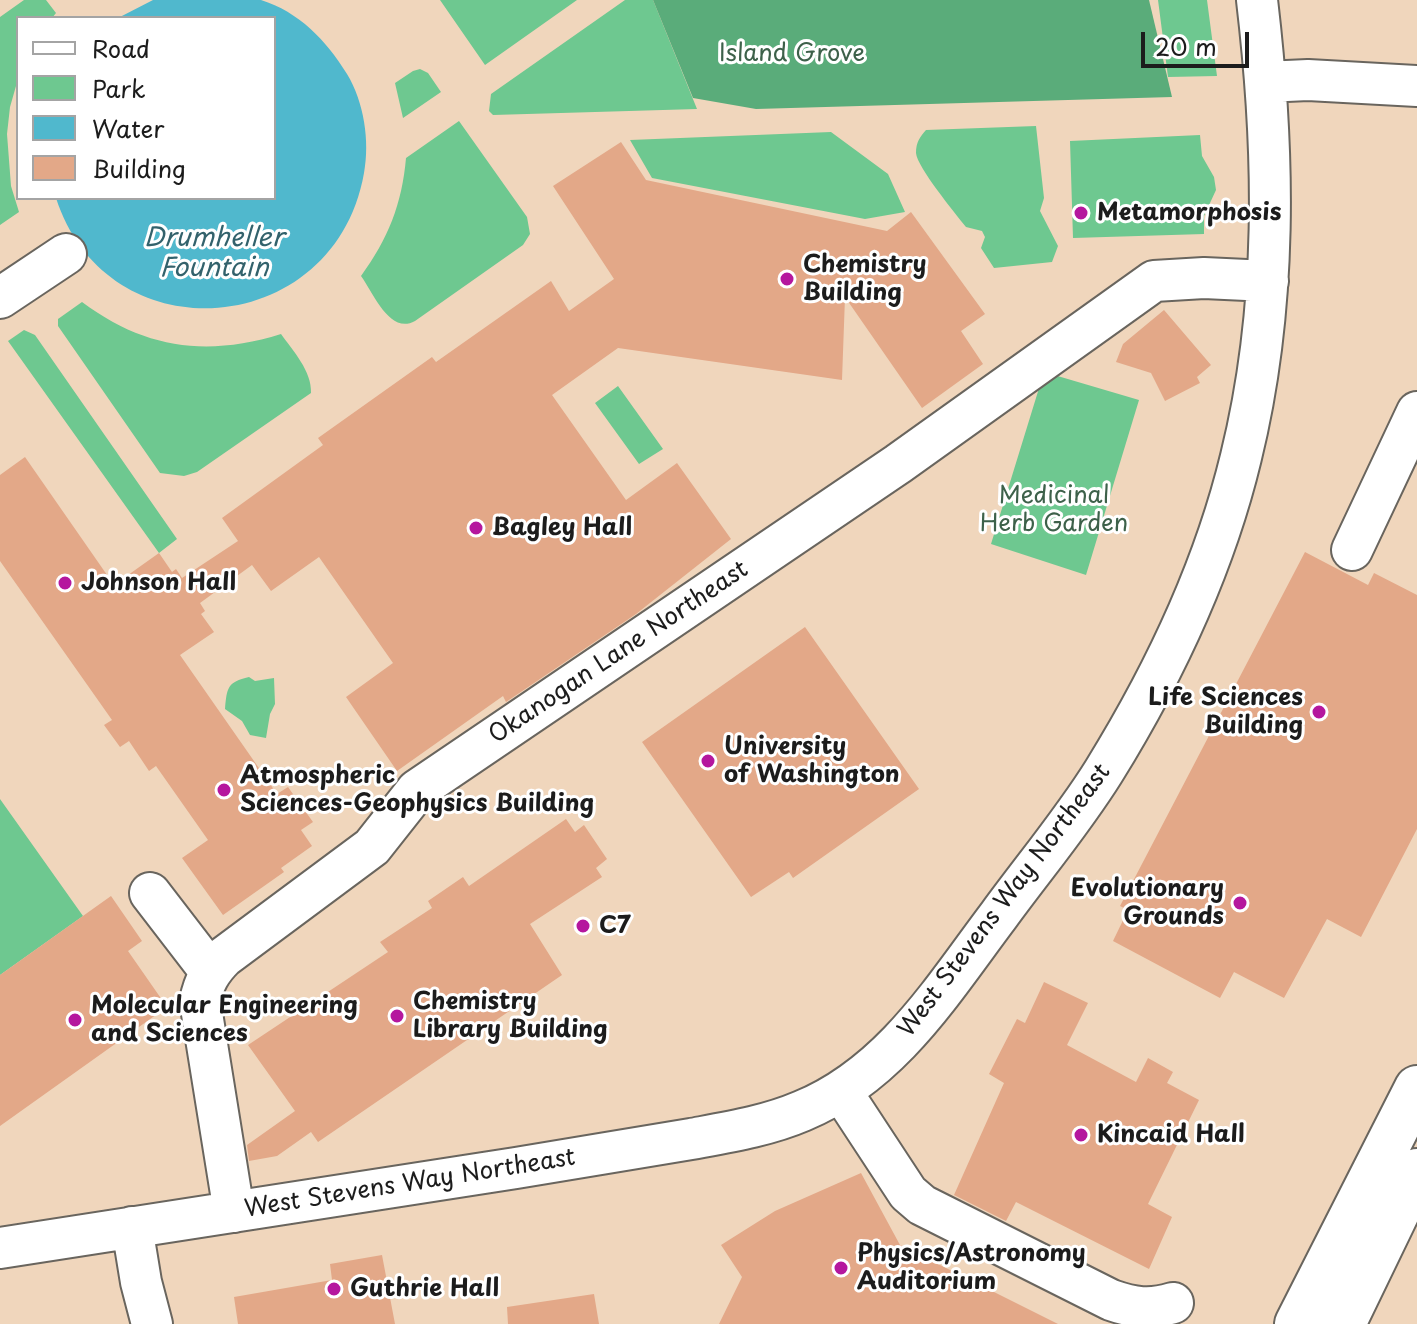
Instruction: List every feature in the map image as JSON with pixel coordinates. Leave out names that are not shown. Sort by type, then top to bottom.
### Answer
[{"type":"main road","points":[[1297,1324],[1417,1088]]},
{"type":"main road","points":[[1343,1324],[1417,1171]]},
{"type":"street","name":"West Stevens Way Northeast","points":[[0,1248],[134,1237],[234,1212],[728,1132],[781,1119],[806,1109],[841,1091],[892,1050],[932,1006],[1101,776],[1162,669],[1208,565],[1241,457],[1263,334],[1268,281],[1271,203],[1257,0]]},
{"type":"street","points":[[1265,82],[1308,80],[1417,86]]},
{"type":"street","points":[[0,298],[66,254]]},
{"type":"street","name":"Okanogan Lane Northeast","points":[[210,971],[224,957],[372,847],[417,790],[898,464],[1154,281],[1204,278],[1268,281]]},
{"type":"street","points":[[1352,550],[1417,412]]},
{"type":"street","points":[[150,893],[210,971],[203,984],[201,1017],[234,1212]]},
{"type":"street","points":[[841,1091],[908,1193],[922,1205],[1111,1300],[1132,1308],[1154,1309],[1173,1303]]},
{"type":"street","points":[[134,1237],[152,1324]]},
{"type":"shaded area","name":"University of Washington","points":[[0,0],[1417,0],[1417,1324],[0,1324]]},
{"type":"green space","points":[[24,0],[46,0],[56,13],[54,16],[16,16],[16,86],[7,134],[11,186],[19,212],[0,225],[0,17]]},
{"type":"green space","points":[[440,0],[577,0],[485,65]]},
{"type":"green space","points":[[625,0],[653,0],[697,109],[493,115],[489,111],[491,94]]},
{"type":"green space","name":"Island Grove","points":[[653,0],[1149,0],[1172,97],[756,109],[693,98]]},
{"type":"green space","points":[[1158,0],[1207,0],[1217,76],[1168,77]]},
{"type":"green space","points":[[420,69],[428,73],[441,92],[403,118],[395,83]]},
{"type":"green space","points":[[459,121],[527,217],[530,234],[523,245],[415,321],[406,324],[398,322],[390,318],[361,276],[392,220],[406,158]]},
{"type":"green space","points":[[1036,126],[1044,198],[1040,211],[1058,246],[1052,262],[994,268],[981,248],[985,237],[982,231],[966,227],[937,190],[918,160],[918,143],[926,130]]},
{"type":"green space","points":[[831,132],[888,174],[905,212],[865,219],[652,178],[630,140]]},
{"type":"green space","points":[[1200,135],[1202,156],[1214,177],[1216,190],[1204,216],[1204,234],[1073,238],[1070,141]]},
{"type":"green space","points":[[82,302],[129,330],[177,344],[228,345],[281,334],[305,369],[311,393],[197,472],[184,476],[160,473],[58,326],[58,319]]},
{"type":"green space","points":[[24,330],[35,335],[177,539],[159,553],[8,341]]},
{"type":"green space","name":"Medicinal Herb Garden","points":[[1044,372],[1139,400],[1086,575],[991,544]]},
{"type":"green space","points":[[618,386],[663,449],[639,464],[595,403]]},
{"type":"green space","points":[[249,677],[255,681],[274,678],[275,704],[266,738],[250,735],[242,721],[225,709],[226,696],[232,684]]},
{"type":"green space","points":[[0,799],[83,916],[0,975]]},
{"type":"water","name":"Drumheller Fountain","points":[[153,0],[261,0],[288,12],[330,50],[358,97],[364,122],[366,161],[345,228],[311,269],[268,296],[219,308],[169,304],[122,285],[83,250],[57,200],[276,200],[276,16],[122,16]]},
{"type":"building","points":[[621,142],[646,180],[887,231],[911,212],[985,314],[961,331],[983,364],[922,408],[845,297],[842,380],[618,348],[552,395],[626,500],[677,463],[731,539],[636,614],[506,702],[503,696],[397,771],[346,697],[393,663],[319,557],[271,591],[252,565],[200,603],[205,611],[201,614],[214,632],[180,655],[277,794],[288,787],[313,822],[301,830],[312,846],[281,868],[284,872],[223,915],[182,858],[208,840],[156,766],[149,771],[129,741],[120,747],[104,725],[112,720],[0,561],[0,475],[25,457],[114,585],[159,553],[172,572],[176,569],[182,578],[238,541],[222,518],[323,445],[318,438],[432,357],[436,362],[551,281],[569,311],[614,279],[553,186]]},
{"type":"building","points":[[1164,310],[1211,365],[1197,377],[1200,383],[1165,401],[1151,373],[1116,362],[1123,344]]},
{"type":"building","name":"Life Sciences Building","points":[[1305,552],[1368,585],[1374,573],[1417,595],[1417,829],[1361,937],[1327,919],[1284,998],[1234,972],[1220,998],[1113,941],[1128,910],[1120,906]]},
{"type":"building","points":[[805,627],[919,789],[793,878],[789,872],[751,897],[642,742]]},
{"type":"building","name":"Chemistry Library Building","points":[[566,819],[575,832],[584,825],[607,859],[596,868],[602,877],[530,924],[562,975],[318,1142],[311,1132],[277,1156],[249,1161],[247,1145],[295,1111],[248,1045],[388,952],[380,942],[432,908],[428,901],[463,877],[469,886]]},
{"type":"building","name":"Molecular Engineering and Sciences","points":[[111,896],[142,941],[128,951],[167,1007],[0,1126],[0,975]]},
{"type":"building","name":"Kincaid Hall","points":[[1044,982],[1088,1003],[1067,1045],[1136,1082],[1148,1058],[1173,1072],[1167,1083],[1199,1100],[1148,1204],[1172,1217],[1149,1269],[1016,1202],[1006,1221],[954,1195],[1004,1083],[989,1074],[1017,1019],[1025,1023]]},
{"type":"building","name":"Physics/Astronomy Auditorium","points":[[861,1173],[900,1245],[1058,1324],[719,1324],[742,1277],[721,1245],[775,1211]]},
{"type":"building","name":"Guthrie Hall","points":[[382,1255],[395,1324],[238,1324],[234,1297],[332,1280],[330,1264]]},
{"type":"building","points":[[594,1294],[599,1324],[508,1324],[507,1307]]},
{"type":"place","name":"Metamorphosis","points":[[1081,213]]},
{"type":"place","name":"Chemistry Building","points":[[787,279]]},
{"type":"place","name":"Bagley Hall","points":[[476,528]]},
{"type":"place","name":"Johnson Hall","points":[[65,583]]},
{"type":"place","name":"Life Sciences Building","points":[[1319,712]]},
{"type":"place","name":"University of Washington","points":[[708,761]]},
{"type":"place","name":"Atmospheric Sciences-Geophysics Building","points":[[224,790]]},
{"type":"place","name":"Evolutionary Grounds","points":[[1240,903]]},
{"type":"place","name":"C7","points":[[583,926]]},
{"type":"place","name":"Chemistry Library Building","points":[[397,1016]]},
{"type":"place","name":"Molecular Engineering and Sciences","points":[[75,1020]]},
{"type":"place","name":"Kincaid Hall","points":[[1081,1135]]},
{"type":"place","name":"Physics/Astronomy Auditorium","points":[[841,1268]]},
{"type":"place","name":"Guthrie Hall","points":[[334,1289]]}]
